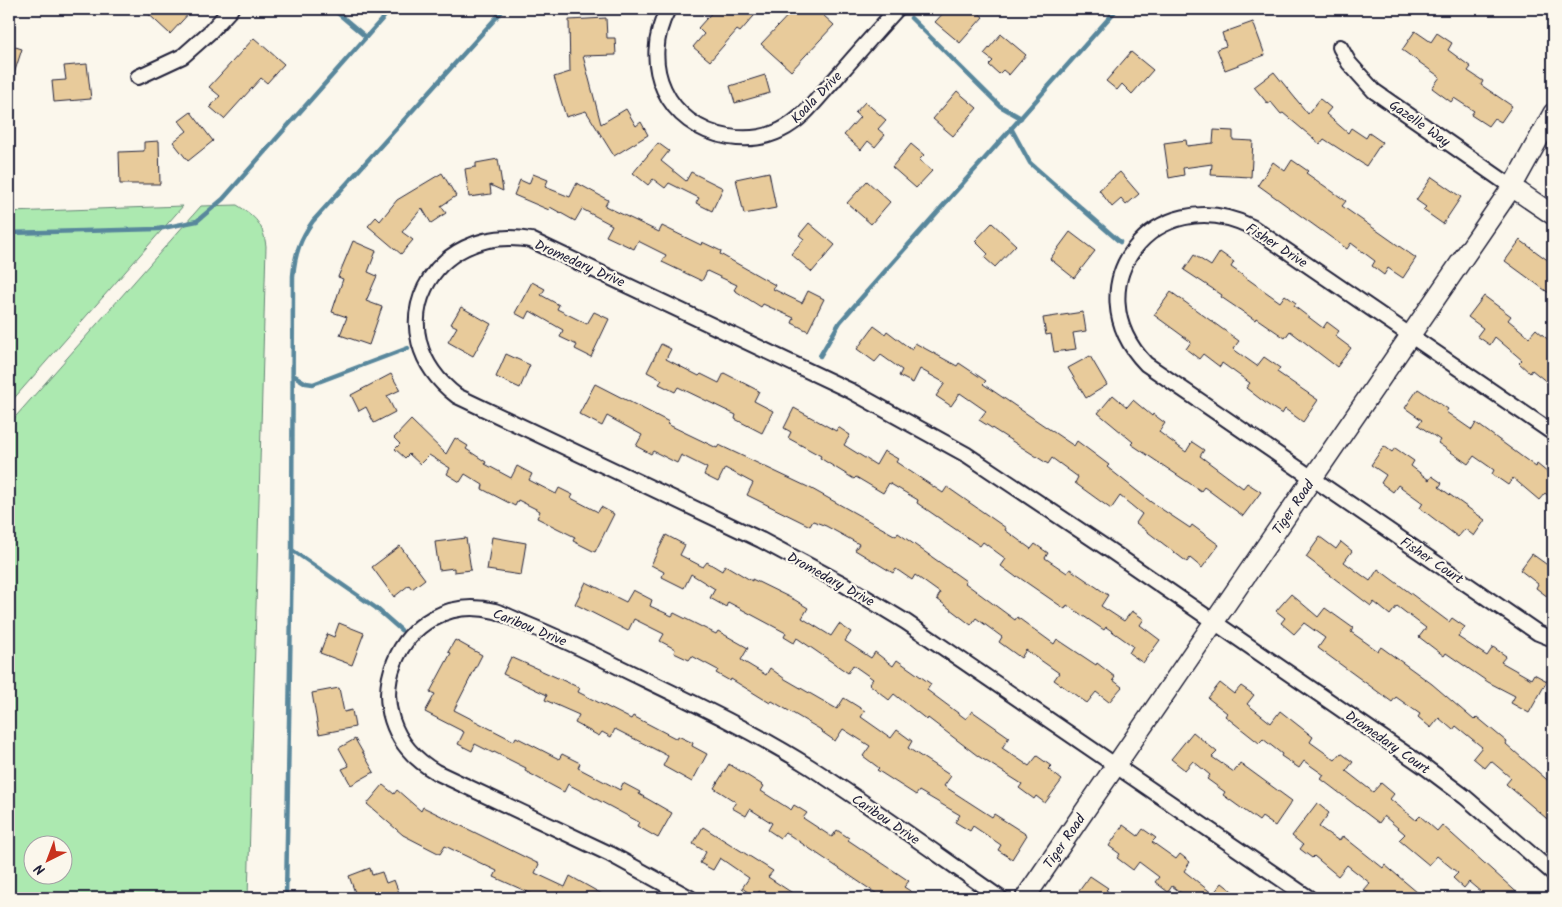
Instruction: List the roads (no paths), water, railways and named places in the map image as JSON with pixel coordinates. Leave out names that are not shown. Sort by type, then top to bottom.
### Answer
[{"type":"street","points":[[138,77],[183,56],[210,32],[230,9]]},
{"type":"street","name":"Koala Drive","points":[[668,9],[660,26],[656,54],[657,68],[666,94],[683,116],[694,124],[720,135],[740,139],[770,134],[797,120],[897,9]]},
{"type":"street","name":"Gazelle Way","points":[[1340,47],[1349,64],[1374,91],[1512,187]]},
{"type":"street","name":"Tiger Road","points":[[1026,898],[1409,335],[1512,187],[1553,113]]},
{"type":"street","points":[[1512,187],[1553,215]]},
{"type":"street","name":"Fisher Drive","points":[[1313,477],[1154,370],[1138,356],[1125,334],[1118,308],[1119,288],[1123,269],[1131,253],[1156,228],[1171,220],[1204,214],[1237,220],[1252,227],[1409,335]]},
{"type":"street","name":"Dromedary Drive","points":[[1116,765],[906,622],[845,585],[761,540],[457,396],[431,370],[418,336],[418,312],[423,292],[431,276],[455,252],[486,240],[516,238],[545,245],[842,387],[918,426],[1000,476],[1214,622]]},
{"type":"street","points":[[1409,335],[1553,433]]},
{"type":"street","name":"Fisher Court","points":[[1313,477],[1538,633],[1553,639]]},
{"type":"street","name":"Caribou Drive","points":[[690,898],[610,854],[436,772],[410,752],[393,724],[387,692],[392,668],[398,655],[415,632],[439,616],[467,609],[481,609],[496,611],[557,636],[721,716],[809,767],[1000,898]]},
{"type":"street","name":"Dromedary Court","points":[[1214,622],[1425,767],[1465,797],[1553,873]]},
{"type":"street","points":[[1116,765],[1309,898]]},
{"type":"waterway","points":[[333,9],[366,37]]},
{"type":"waterway","points":[[9,233],[158,229],[197,221],[223,199],[391,9]]},
{"type":"waterway","points":[[286,898],[292,550],[293,276],[295,261],[301,241],[313,221],[504,9]]},
{"type":"waterway","points":[[820,356],[840,322],[1117,9]]},
{"type":"waterway","points":[[911,18],[1000,106],[1021,118]]},
{"type":"waterway","points":[[1011,128],[1030,163],[1120,242]]},
{"type":"waterway","points":[[293,375],[306,383],[313,384],[408,348]]},
{"type":"waterway","points":[[292,550],[376,608],[401,630]]}]
